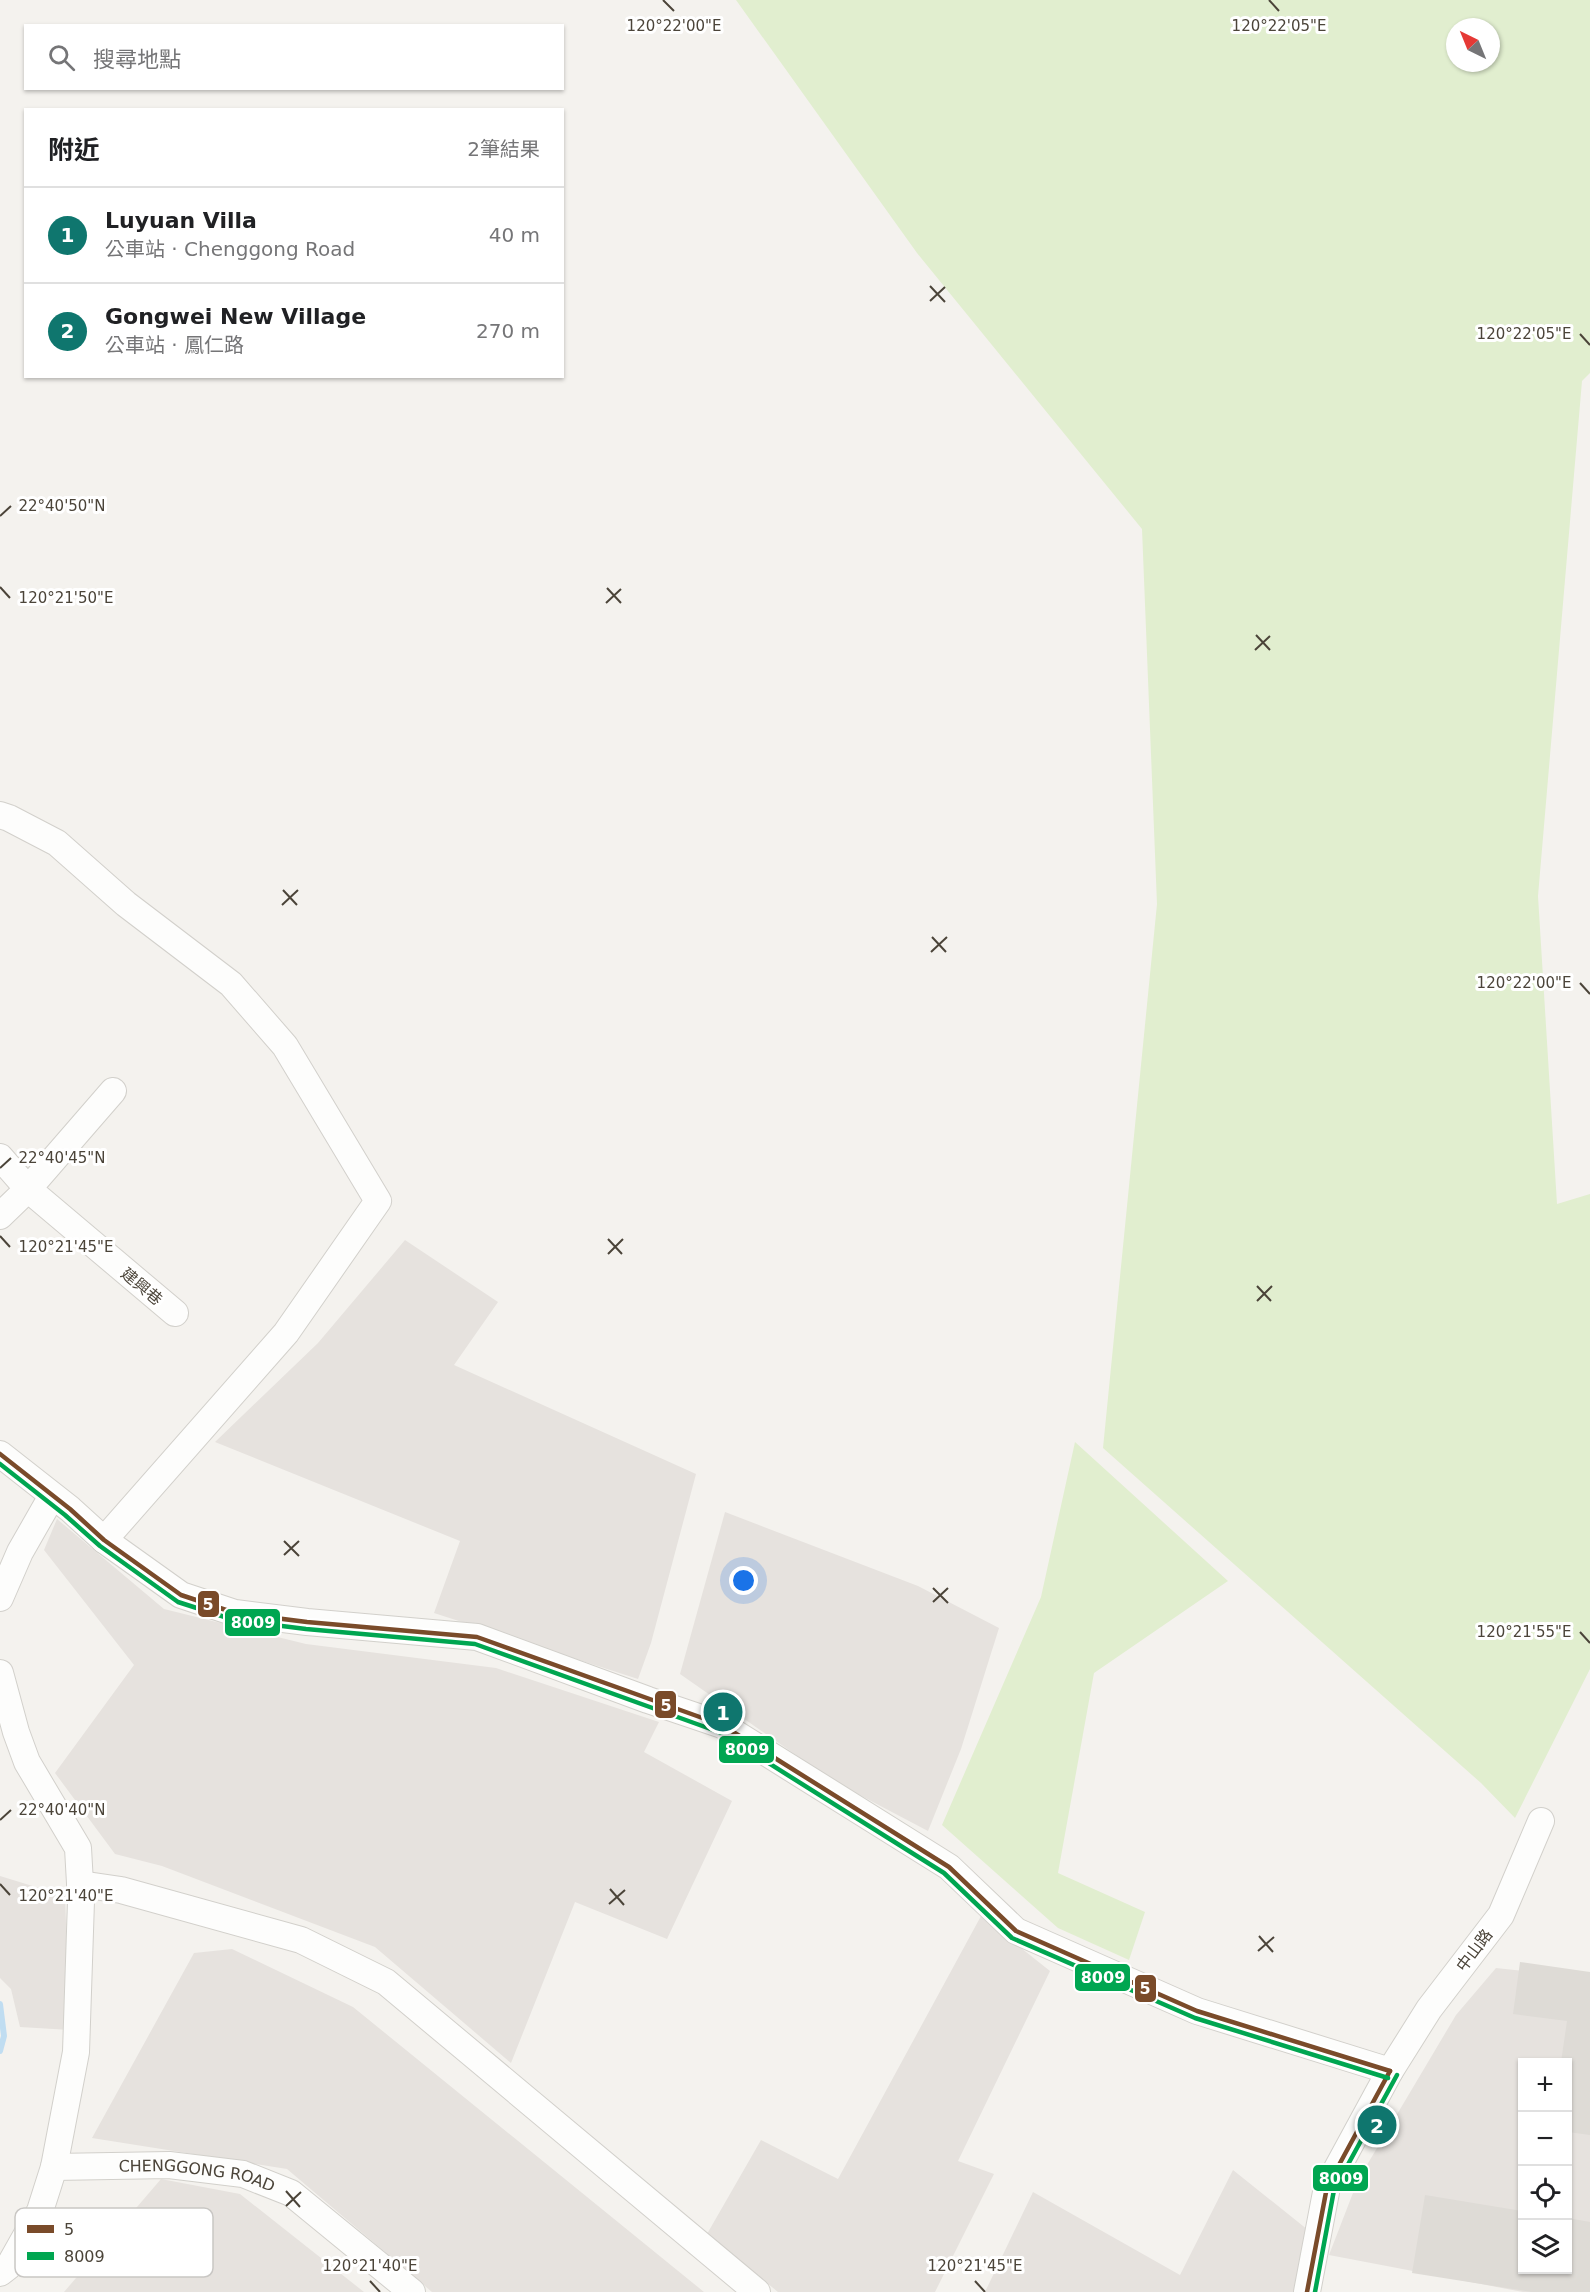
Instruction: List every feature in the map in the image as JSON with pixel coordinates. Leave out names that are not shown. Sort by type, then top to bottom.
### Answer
[{"type":"street","points":[[0,815],[57,843],[126,904],[231,984],[285,1046],[378,1201],[286,1333],[104,1540]]},
{"type":"street","points":[[0,1216],[28,1189],[113,1091]]},
{"type":"street","name":"建興巷","points":[[0,1157],[28,1189],[175,1313]]},
{"type":"street","points":[[0,1454],[104,1540],[181,1595],[235,1613],[307,1622],[477,1637],[722,1725],[949,1867],[1016,1931],[1197,2011],[1390,2071]]},
{"type":"street","points":[[0,1598],[20,1552],[52,1496]]},
{"type":"street","points":[[0,1672],[16,1732],[27,1762],[78,1848],[81,1901],[76,2052],[54,2167],[41,2208]]},
{"type":"street","name":"中山路","points":[[1307,2292],[1327,2187],[1390,2071],[1429,2009],[1501,1915],[1541,1821]]},
{"type":"street","points":[[80,1884],[121,1890],[301,1940],[386,1982],[757,2292]]},
{"type":"street","name":"CHENGGONG ROAD","points":[[54,2167],[169,2165],[243,2174],[291,2193],[412,2292]]},
{"type":"street","points":[[3,2292],[0,2273],[9,2266],[15,2255]]},
{"type":"shaded area","points":[[405,1240],[498,1302],[454,1365],[696,1474],[651,1643],[638,1679],[434,1613],[460,1541],[215,1442],[318,1343]]},
{"type":"shaded area","points":[[725,1512],[918,1586],[999,1628],[961,1749],[928,1831],[833,1781],[680,1674]]},
{"type":"shaded area","points":[[57,1519],[164,1609],[306,1644],[496,1668],[659,1722],[644,1752],[732,1801],[667,1939],[575,1902],[511,2063],[375,1947],[162,1866],[115,1854],[55,1773],[134,1665],[44,1550]]},
{"type":"shaded area","points":[[0,1876],[65,1896],[70,2030],[20,2027],[11,1989],[0,1978]]},
{"type":"shaded area","points":[[981,1916],[1050,1971],[958,2161],[994,2174],[935,2292],[778,2292],[707,2234],[761,2140],[838,2179]]},
{"type":"shaded area","points":[[232,1949],[353,2007],[704,2292],[432,2292],[287,2169],[92,2138],[194,1953]]},
{"type":"shaded area","points":[[1496,1968],[1590,1978],[1590,2292],[1523,2292],[1329,2255],[1358,2180],[1456,2015]]},
{"type":"shaded area","points":[[1233,2170],[1308,2230],[1303,2292],[985,2292],[1033,2192],[1180,2275]]},
{"type":"shaded area","points":[[161,2179],[240,2194],[364,2292],[64,2292],[77,2277],[213,2277],[213,2208],[136,2208]]},
{"type":"green space","points":[[736,0],[1590,0],[1590,373],[1582,381],[1538,896],[1557,1204],[1590,1194],[1590,1669],[1515,1818],[1481,1783],[1103,1448],[1157,904],[1142,529],[917,253]]},
{"type":"green space","points":[[1075,1442],[1228,1581],[1094,1673],[1058,1873],[1145,1912],[1129,1960],[1058,1928],[942,1825],[1041,1597]]},
{"type":"building","points":[[1520,1962],[1590,1972],[1590,2135],[1572,2133],[1572,2058],[1562,2058],[1567,2021],[1513,2014]]},
{"type":"building","points":[[1425,2195],[1518,2210],[1518,2274],[1572,2274],[1572,2219],[1590,2222],[1590,2292],[1532,2292],[1412,2273]]},
{"type":"waterway","points":[[0,2004],[4,2036],[0,2051]]},
{"type":"transit line","name":"5","points":[[0,1454],[70,1509],[104,1540],[181,1595],[235,1613],[307,1622],[477,1637],[722,1725],[949,1867],[1016,1931],[1197,2011],[1390,2071]]},
{"type":"transit line","name":"8009","points":[[0,1464],[100,1546],[178,1602],[234,1620],[306,1629],[475,1644],[719,1732],[944,1873],[1012,1938],[1195,2018],[1388,2078]]},
{"type":"transit line","name":"5","points":[[1307,2292],[1327,2187],[1390,2071]]},
{"type":"transit line","name":"8009","points":[[1315,2292],[1334,2190],[1397,2075]]},
{"type":"place","name":"Luyuan Villa","points":[[723,1712]]},
{"type":"place","name":"Gongwei New Village","points":[[1377,2125]]}]
